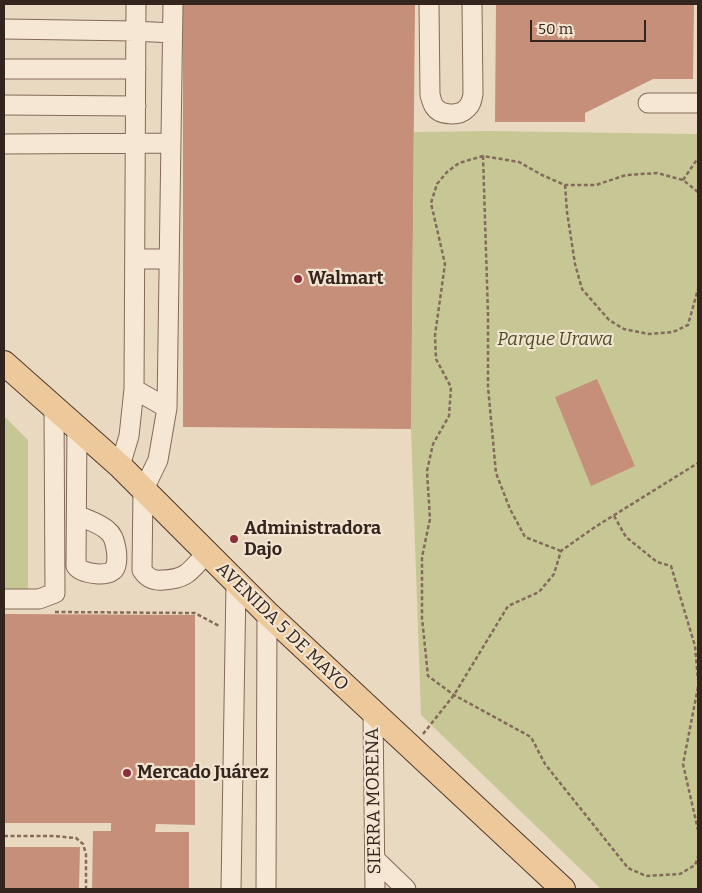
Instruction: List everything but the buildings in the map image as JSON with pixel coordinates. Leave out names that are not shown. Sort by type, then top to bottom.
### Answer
[{"type":"main road","name":"AVENIDA 5 DE MAYO","points":[[4,363],[120,466],[267,613],[373,714],[563,889]]},
{"type":"street","points":[[120,466],[129,436],[134,389],[136,4]]},
{"type":"street","points":[[172,4],[167,408],[158,460],[144,491],[142,570],[146,576],[157,580],[178,579],[187,573],[206,554]]},
{"type":"street","points":[[429,4],[430,95],[434,107],[442,113],[456,114],[465,111],[470,104],[473,94],[472,4]]},
{"type":"street","points":[[4,29],[172,33]]},
{"type":"street","points":[[4,69],[136,69]]},
{"type":"street","points":[[648,102],[698,102]]},
{"type":"street","points":[[4,106],[136,106]]},
{"type":"street","points":[[4,144],[170,143]]},
{"type":"street","points":[[135,259],[169,259]]},
{"type":"street","points":[[134,389],[167,408]]},
{"type":"street","points":[[4,599],[39,599],[54,593],[54,407]]},
{"type":"street","points":[[77,426],[77,515]]},
{"type":"street","points":[[231,889],[236,583]]},
{"type":"street","points":[[266,889],[267,613]]},
{"type":"street","name":"SIERRA MORENA","points":[[373,714],[375,889]]},
{"type":"street","points":[[375,859],[406,889]]},
{"type":"path","points":[[483,156],[488,314],[488,387],[496,473],[510,509],[524,537],[561,551]]},
{"type":"path","points":[[698,192],[683,180],[657,173],[626,175],[596,185],[565,185],[542,175],[520,162],[483,156],[459,163],[447,172],[437,184],[431,203],[445,264],[435,335],[436,359],[452,387],[448,416],[433,444],[427,471],[430,519],[422,557],[422,618],[428,676],[454,695],[531,737],[545,764],[628,868],[646,876],[680,874],[695,865],[698,857]]},
{"type":"path","points":[[683,180],[698,158]]},
{"type":"path","points":[[565,185],[575,264],[582,289],[609,320],[624,329],[649,334],[673,332],[688,325],[698,289]]},
{"type":"path","points":[[412,750],[454,695],[508,606],[539,592],[554,574],[561,551],[614,515],[698,463]]},
{"type":"path","points":[[614,515],[626,537],[657,562],[671,566],[695,646],[698,680]]},
{"type":"path","points":[[52,612],[195,613],[235,635]]},
{"type":"path","points":[[698,687],[683,764],[698,830]]},
{"type":"path","points":[[4,836],[76,838],[82,844],[86,854],[86,889]]},
{"type":"green space","name":"Parque Urawa","points":[[489,131],[698,134],[698,889],[601,889],[421,715],[411,429],[414,132]]},
{"type":"green space","points":[[4,416],[28,440],[28,603],[4,604]]},
{"type":"place","name":"Walmart","points":[[298,279]]},
{"type":"place","name":"Administradora Dajo","points":[[234,539]]},
{"type":"place","name":"Mercado Juárez","points":[[127,773]]}]
